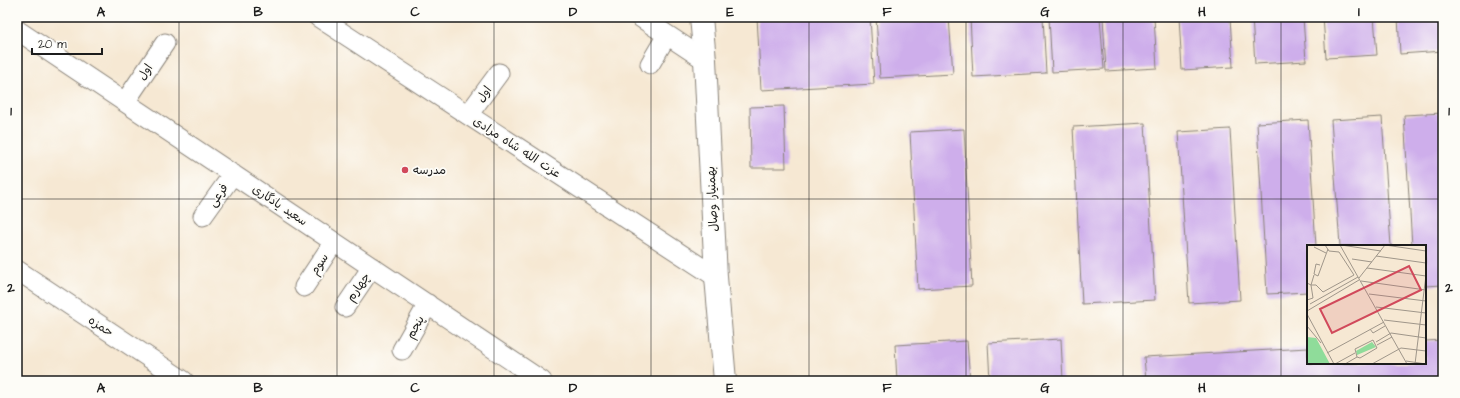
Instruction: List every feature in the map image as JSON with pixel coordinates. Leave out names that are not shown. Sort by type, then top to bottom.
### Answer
[{"type":"main road","name":"بهمنیار وصال","points":[[702,17],[716,277],[725,381]]},
{"type":"street","name":"عزت الله شاه مرادی","points":[[318,17],[716,277]]},
{"type":"street","points":[[640,17],[705,60]]},
{"type":"street","name":"سعید یادگاری","points":[[17,30],[542,381]]},
{"type":"street","points":[[650,64],[667,34]]},
{"type":"street","name":"اول","points":[[126,102],[164,43]]},
{"type":"street","name":"اول","points":[[468,115],[499,73]]},
{"type":"street","name":"فرعی","points":[[203,216],[233,174]]},
{"type":"street","name":"سوم","points":[[304,287],[334,242]]},
{"type":"street","name":"چهارم","points":[[345,306],[372,267]]},
{"type":"street","name":"حمزه","points":[[17,270],[184,381]]},
{"type":"street","name":"پنجم","points":[[402,350],[428,304]]},
{"type":"building","points":[[757,17],[870,17],[874,84],[761,90]]},
{"type":"building","points":[[876,17],[949,17],[953,74],[880,78]]},
{"type":"building","points":[[970,17],[1043,17],[1046,73],[973,77]]},
{"type":"building","points":[[1049,17],[1100,17],[1104,69],[1052,72]]},
{"type":"building","points":[[1103,17],[1154,17],[1157,68],[1106,71]]},
{"type":"building","points":[[1179,17],[1230,17],[1233,67],[1182,70]]},
{"type":"building","points":[[1252,17],[1303,17],[1306,61],[1255,64]]},
{"type":"building","points":[[1323,17],[1374,17],[1377,55],[1326,58]]},
{"type":"building","points":[[1398,17],[1443,17],[1443,51],[1400,54]]},
{"type":"building","points":[[784,106],[786,168],[751,168],[750,107]]},
{"type":"building","points":[[1443,113],[1443,285],[1426,286],[1426,245],[1412,245],[1404,115]]},
{"type":"building","points":[[1382,117],[1391,245],[1340,245],[1331,120]]},
{"type":"building","points":[[1308,120],[1316,245],[1307,245],[1307,292],[1267,294],[1257,123]]},
{"type":"building","points":[[1145,123],[1155,300],[1082,304],[1073,127]]},
{"type":"building","points":[[964,129],[972,286],[918,289],[910,132]]},
{"type":"building","points":[[1230,129],[1240,300],[1189,303],[1178,132]]},
{"type":"building","points":[[1061,339],[1063,381],[990,381],[988,343]]},
{"type":"building","points":[[1443,340],[1443,381],[1146,381],[1144,357],[1307,348],[1307,364],[1426,364],[1426,341]]},
{"type":"building","points":[[967,341],[970,381],[897,381],[895,345]]},
{"type":"place","name":"مدرسه","points":[[405,170]]}]
